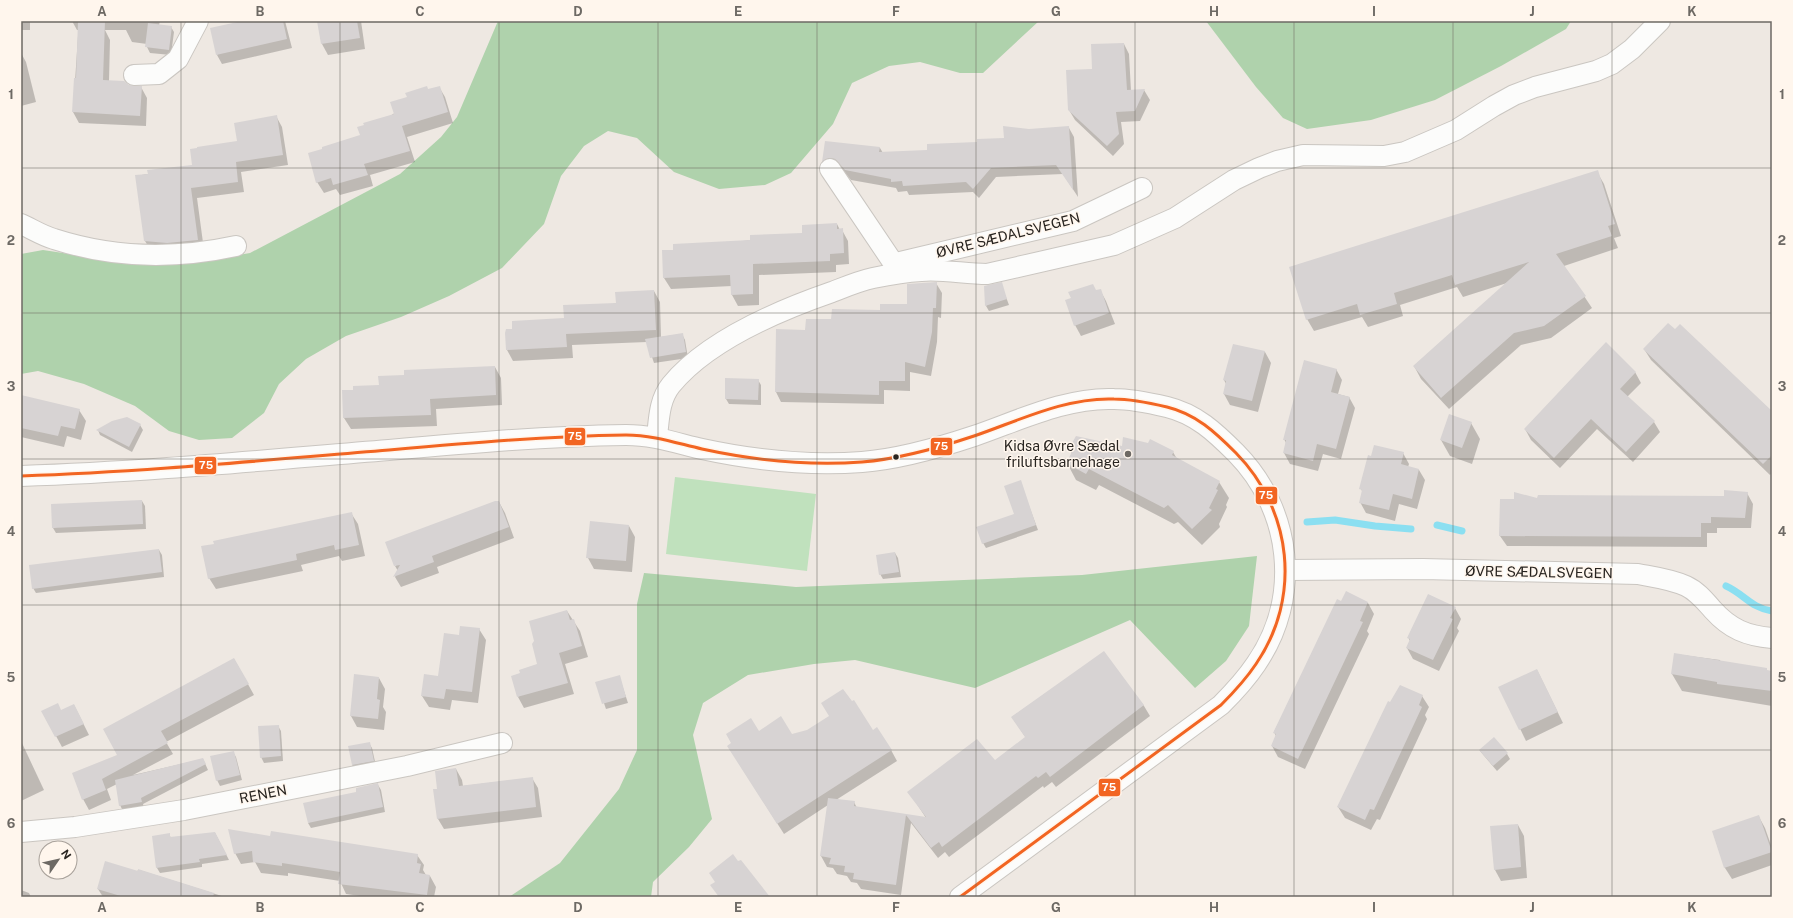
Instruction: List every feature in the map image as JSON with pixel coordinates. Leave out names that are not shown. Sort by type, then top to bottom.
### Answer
[{"type":"street","points":[[134,74],[159,74],[178,59],[198,21]]},
{"type":"street","name":"ØVRE SÆDALSVEGEN","points":[[657,437],[661,404],[670,386],[686,370],[713,348],[758,322],[803,302],[871,278],[920,271],[943,270],[967,274],[987,274],[1114,245],[1175,218],[1234,180],[1278,161],[1303,155],[1384,156],[1405,152],[1456,130],[1514,95],[1535,87],[1596,71],[1612,64],[1632,49],[1660,21]]},
{"type":"street","points":[[830,170],[894,264]]},
{"type":"street","name":"ØVRE SÆDALSVEGEN","points":[[871,278],[894,264],[1073,221],[1142,188]]},
{"type":"street","points":[[21,224],[53,239],[93,249],[136,255],[173,255],[214,251],[236,246]]},
{"type":"street","points":[[21,476],[208,465],[490,441],[632,435],[657,437],[704,449],[790,462],[862,462],[896,458],[926,450],[975,436],[1026,417],[1079,402],[1112,398],[1167,407],[1185,412],[1202,422],[1244,462],[1256,477],[1269,501],[1277,521],[1283,544],[1286,570],[1280,613],[1270,640],[1258,662],[1236,690],[1221,705],[1196,725],[960,897]]},
{"type":"street","name":"ØVRE SÆDALSVEGEN","points":[[1286,570],[1423,569],[1638,574],[1687,586],[1702,597],[1718,615],[1734,628],[1757,637],[1772,638]]},
{"type":"street","name":"RENEN","points":[[21,832],[76,827],[184,810],[407,766],[502,742]]},
{"type":"green space","points":[[498,21],[1039,21],[983,73],[960,73],[920,62],[889,66],[852,83],[833,124],[791,173],[765,185],[719,189],[674,172],[637,138],[608,131],[584,146],[561,176],[544,224],[502,268],[449,296],[401,317],[346,336],[306,359],[279,384],[264,413],[232,438],[199,440],[169,431],[135,406],[84,384],[38,371],[21,374],[21,254],[43,250],[116,261],[193,263],[250,253],[400,174],[441,137],[457,117]]},
{"type":"green space","points":[[1206,21],[1571,21],[1566,29],[1501,66],[1435,100],[1371,120],[1307,129],[1283,118],[1256,87]]},
{"type":"green space","points":[[675,477],[816,494],[807,571],[666,554]]},
{"type":"green space","points":[[1257,556],[1249,626],[1226,661],[1195,688],[1130,620],[975,688],[855,660],[814,664],[748,675],[703,703],[693,735],[712,819],[689,847],[653,882],[651,897],[509,897],[560,863],[619,789],[637,750],[637,604],[644,573],[796,587],[1082,575]]},
{"type":"building","points":[[78,21],[105,21],[103,80],[124,81],[129,85],[142,86],[140,116],[72,112],[74,78],[76,78]]},
{"type":"building","points":[[242,21],[283,21],[287,39],[216,55],[210,28]]},
{"type":"building","points":[[317,21],[357,21],[360,38],[321,44]]},
{"type":"building","points":[[148,23],[172,26],[169,50],[145,47]]},
{"type":"building","points":[[1124,43],[1127,90],[1145,89],[1135,111],[1116,112],[1119,134],[1107,146],[1068,110],[1066,70],[1092,69],[1091,44]]},
{"type":"building","points":[[427,86],[428,89],[440,86],[448,112],[402,126],[410,151],[364,164],[368,175],[333,185],[331,178],[316,183],[308,153],[360,135],[357,127],[364,125],[363,123],[394,114],[390,102],[407,97],[405,93]]},
{"type":"building","points":[[277,115],[283,155],[236,162],[238,182],[191,188],[198,240],[167,243],[144,241],[135,175],[148,174],[147,170],[192,165],[190,149],[237,141],[234,123]]},
{"type":"building","points":[[1003,126],[1029,129],[1069,126],[1073,190],[1056,165],[991,168],[973,189],[966,182],[903,186],[902,181],[891,182],[891,179],[845,170],[835,159],[829,158],[822,162],[825,141],[880,147],[879,152],[927,150],[927,144],[977,142],[977,139],[1004,138]]},
{"type":"building","points":[[1598,170],[1615,224],[1608,226],[1612,236],[1556,254],[1586,296],[1544,326],[1514,333],[1441,398],[1413,366],[1529,262],[1455,285],[1452,275],[1394,293],[1397,304],[1360,315],[1357,304],[1306,320],[1289,267]]},
{"type":"building","points":[[837,223],[837,229],[843,228],[844,253],[830,254],[830,261],[753,264],[753,294],[731,295],[730,275],[663,278],[662,250],[673,250],[673,244],[750,240],[750,235],[802,233],[802,225]]},
{"type":"building","points":[[937,282],[936,308],[933,308],[932,332],[925,367],[905,362],[905,381],[879,381],[879,395],[775,392],[776,329],[805,330],[806,319],[831,319],[832,309],[880,310],[880,304],[907,304],[907,284]]},
{"type":"building","points":[[1002,282],[1007,299],[985,306],[984,286]]},
{"type":"building","points":[[1093,284],[1096,290],[1101,289],[1109,313],[1074,326],[1065,300],[1071,298],[1068,292]]},
{"type":"building","points":[[654,290],[656,330],[566,334],[567,347],[506,350],[505,333],[506,329],[512,329],[512,321],[564,318],[563,305],[616,303],[615,292]]},
{"type":"building","points":[[1668,323],[1675,329],[1680,324],[1772,411],[1772,455],[1763,464],[1643,349]]},
{"type":"building","points":[[683,333],[686,352],[650,358],[645,339]]},
{"type":"building","points":[[1606,342],[1636,372],[1620,389],[1655,421],[1626,452],[1591,419],[1554,458],[1524,429]]},
{"type":"building","points":[[1233,344],[1265,351],[1252,401],[1223,394],[1226,381],[1223,380]]},
{"type":"building","points":[[1304,360],[1337,369],[1331,392],[1350,397],[1336,449],[1317,444],[1313,461],[1283,453],[1286,440],[1283,440]]},
{"type":"building","points":[[495,366],[496,395],[430,399],[431,415],[343,418],[342,390],[353,390],[353,386],[379,385],[378,376],[404,375],[404,370]]},
{"type":"building","points":[[725,378],[759,379],[758,400],[725,399]]},
{"type":"building","points":[[21,395],[80,409],[75,429],[61,426],[58,436],[21,428]]},
{"type":"building","points":[[1449,414],[1472,422],[1462,448],[1440,440]]},
{"type":"building","points":[[127,417],[141,424],[129,447],[96,430],[112,421]]},
{"type":"building","points":[[1076,436],[1122,446],[1123,437],[1148,443],[1150,439],[1174,451],[1172,455],[1220,481],[1216,489],[1218,490],[1209,508],[1212,510],[1192,529],[1168,505],[1164,508],[1089,469],[1086,474],[1066,463],[1072,452],[1068,450]]},
{"type":"building","points":[[1374,445],[1404,452],[1401,464],[1419,469],[1412,499],[1393,494],[1389,510],[1359,503],[1362,490],[1359,489],[1368,455],[1371,456]]},
{"type":"building","points":[[1021,480],[1036,525],[982,544],[976,527],[1014,514],[1004,486]]},
{"type":"building","points":[[1724,490],[1748,492],[1745,518],[1711,517],[1711,523],[1701,523],[1701,537],[1499,536],[1500,499],[1514,499],[1514,492],[1537,498],[1538,495],[1724,496]]},
{"type":"building","points":[[142,500],[143,524],[52,528],[51,504]]},
{"type":"building","points":[[495,501],[499,501],[509,527],[432,556],[434,562],[393,577],[400,565],[394,566],[385,542]]},
{"type":"building","points":[[352,512],[359,545],[335,550],[334,545],[296,554],[297,560],[208,579],[201,546],[214,544],[213,541]]},
{"type":"building","points":[[590,521],[629,525],[626,561],[586,558]]},
{"type":"building","points":[[159,549],[162,572],[32,589],[29,565]]},
{"type":"building","points":[[895,552],[899,572],[879,575],[876,555]]},
{"type":"building","points":[[1346,591],[1368,602],[1360,621],[1363,622],[1298,759],[1271,746],[1276,734],[1273,733],[1337,599],[1341,601]]},
{"type":"building","points":[[1428,594],[1456,607],[1450,618],[1453,619],[1433,660],[1406,648],[1410,639],[1407,638]]},
{"type":"building","points":[[567,610],[570,620],[574,619],[582,646],[559,653],[568,683],[517,697],[511,676],[520,673],[519,670],[537,664],[532,644],[534,641],[529,621]]},
{"type":"building","points":[[460,626],[480,628],[472,692],[446,689],[444,699],[421,696],[424,674],[438,676],[444,633],[459,635]]},
{"type":"building","points":[[1104,651],[1144,705],[1050,777],[1046,772],[1038,778],[1036,776],[942,847],[939,842],[931,848],[906,815],[896,885],[853,879],[854,873],[844,872],[845,866],[829,864],[831,858],[820,856],[828,798],[855,801],[854,806],[926,817],[907,792],[977,739],[995,760],[1025,737],[1011,717]]},
{"type":"building","points":[[1674,653],[1767,668],[1767,670],[1772,671],[1772,691],[1717,684],[1717,682],[1671,674]]},
{"type":"building","points":[[234,658],[249,684],[161,731],[168,743],[102,779],[106,790],[82,800],[72,773],[117,755],[103,729]]},
{"type":"building","points":[[1537,669],[1558,712],[1519,730],[1498,687]]},
{"type":"building","points":[[354,674],[379,677],[377,699],[380,700],[378,719],[350,716]]},
{"type":"building","points":[[620,675],[626,697],[602,704],[595,682]]},
{"type":"building","points":[[1400,685],[1423,695],[1419,705],[1422,707],[1374,810],[1370,809],[1365,820],[1337,807],[1388,701],[1390,702]]},
{"type":"building","points":[[843,689],[852,701],[854,700],[873,730],[877,727],[892,750],[777,824],[727,746],[731,743],[726,734],[751,718],[759,731],[781,716],[792,734],[807,730],[829,716],[821,703]]},
{"type":"building","points":[[58,703],[61,710],[74,704],[84,724],[55,737],[41,711]]},
{"type":"building","points":[[279,725],[281,756],[260,758],[258,726]]},
{"type":"building","points":[[1494,737],[1508,753],[1493,766],[1479,750]]},
{"type":"building","points":[[370,742],[374,761],[352,765],[348,746]]},
{"type":"building","points":[[234,751],[240,775],[216,781],[210,756]]},
{"type":"building","points":[[203,758],[206,764],[141,798],[142,802],[119,806],[115,780]]},
{"type":"building","points":[[456,768],[459,786],[533,777],[536,807],[437,819],[433,789],[437,789],[435,771]]},
{"type":"building","points":[[378,783],[383,807],[308,823],[303,803],[356,792],[356,788]]},
{"type":"building","points":[[1759,815],[1772,852],[1724,868],[1712,831]]},
{"type":"building","points":[[1518,824],[1521,867],[1494,870],[1490,826]]},
{"type":"building","points":[[228,829],[270,836],[271,831],[418,854],[417,863],[421,864],[419,873],[430,875],[427,895],[338,884],[340,872],[282,863],[282,866],[253,862],[252,851],[234,854]]},
{"type":"building","points":[[215,832],[227,855],[199,859],[200,862],[156,868],[152,836],[170,833],[170,837]]},
{"type":"building","points":[[733,854],[738,861],[741,860],[770,897],[719,897],[710,885],[715,882],[709,873]]},
{"type":"building","points":[[105,861],[138,871],[138,869],[214,893],[213,897],[124,897],[97,889]]},
{"type":"waterway","points":[[1307,522],[1335,520],[1375,526],[1411,529]]},
{"type":"waterway","points":[[1437,525],[1462,531]]},
{"type":"waterway","points":[[1726,586],[1758,607],[1772,611]]},
{"type":"transit line","name":"75","points":[[21,476],[159,469],[508,440],[626,435],[655,438],[721,453],[761,459],[802,463],[862,462],[905,456],[933,449],[974,436],[1042,411],[1096,399],[1127,400],[1147,403],[1167,407],[1187,414],[1213,431],[1236,453],[1255,476],[1269,501],[1279,527],[1284,555],[1285,583],[1280,611],[1271,638],[1252,670],[1221,705],[960,897]]},
{"type":"place","name":"Kidsa Øvre Sædal friluftsbarnehage","points":[[1128,454]]}]
